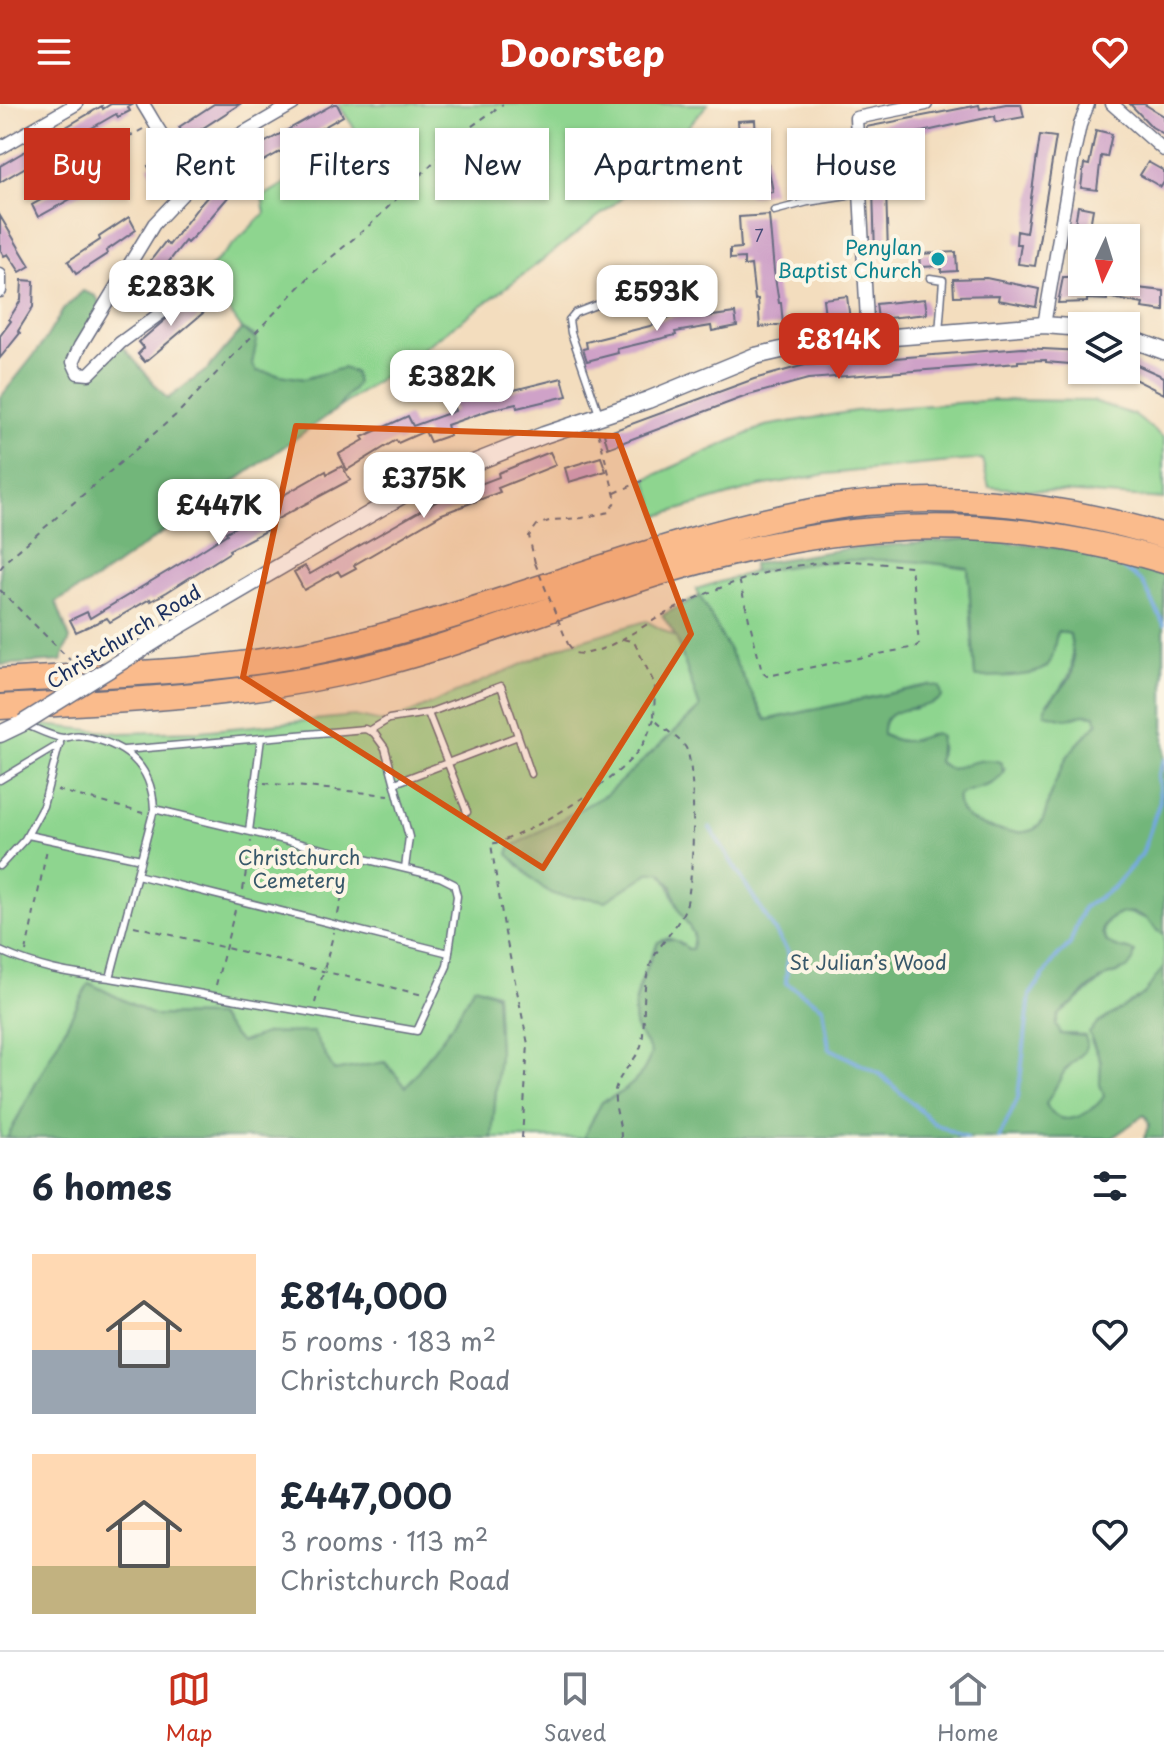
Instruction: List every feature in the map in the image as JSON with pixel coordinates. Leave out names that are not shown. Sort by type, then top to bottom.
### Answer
[{"type":"highway","points":[[0,681],[257,663],[325,650],[436,620],[726,530],[814,510],[939,500],[999,504],[1134,526],[1164,536]]},
{"type":"highway","points":[[0,707],[239,692],[314,679],[393,660],[659,573],[805,537],[921,526],[993,528],[1064,536],[1164,561]]},
{"type":"street","points":[[35,128],[76,104]]},
{"type":"street","points":[[143,104],[159,128]]},
{"type":"street","points":[[252,128],[293,104]]},
{"type":"street","points":[[856,111],[924,104]]},
{"type":"street","points":[[1044,325],[1072,162],[1088,104]]},
{"type":"street","points":[[1112,104],[1164,150]]},
{"type":"street","points":[[0,148],[24,134]]},
{"type":"street","points":[[165,310],[120,343],[89,374],[78,373],[73,362],[80,346],[154,224],[177,200]]},
{"type":"street","points":[[861,200],[868,339]]},
{"type":"street","points":[[0,275],[0,291]]},
{"type":"street","name":"Christchurch Road","points":[[0,734],[423,483],[544,435],[598,419],[755,356],[790,348],[1044,325],[1068,327]]},
{"type":"street","points":[[1140,342],[1164,351]]},
{"type":"lane","points":[[774,211],[830,200]]},
{"type":"lane","points":[[930,278],[943,280],[939,333]]},
{"type":"lane","points":[[598,419],[569,320],[575,313],[609,300]]},
{"type":"lane","points":[[369,731],[389,719],[428,713],[501,686],[531,774]]},
{"type":"lane","points":[[428,713],[467,812]]},
{"type":"lane","points":[[23,723],[61,741]]},
{"type":"lane","points":[[0,780],[61,741],[78,735],[124,750],[365,729],[374,733],[385,748],[399,796],[409,837],[405,868]]},
{"type":"lane","points":[[395,783],[518,736]]},
{"type":"lane","points":[[251,832],[261,738]]},
{"type":"lane","points":[[0,866],[28,835],[43,806],[61,741]]},
{"type":"lane","points":[[110,978],[153,812],[153,789],[148,776],[124,750]]},
{"type":"lane","points":[[0,951],[24,962],[66,973],[214,994],[417,1031],[447,966],[457,896],[454,884],[405,868],[153,812]]},
{"type":"lane","points":[[28,835],[141,859]]},
{"type":"lane","points":[[137,875],[449,953]]},
{"type":"path","points":[[0,569],[177,414],[314,272],[372,223],[465,131],[503,104]]},
{"type":"path","points":[[130,136],[155,122]]},
{"type":"path","points":[[598,419],[616,500],[609,512],[552,520],[537,525],[529,536],[535,563],[568,644],[575,653],[584,655],[622,639],[700,596],[739,579],[783,568],[844,561],[911,566],[919,644],[767,676],[762,672],[739,579]]},
{"type":"path","points":[[614,493],[646,479]]},
{"type":"path","points":[[0,590],[72,662]]},
{"type":"path","points":[[522,1138],[528,1044],[505,933],[491,844],[512,839],[548,819],[622,769],[642,747],[654,719],[655,685],[634,642],[622,639]]},
{"type":"path","points":[[621,1138],[615,1110],[615,1088],[641,1047],[643,996],[649,967],[658,948],[686,908],[690,885],[690,760],[685,744],[666,732],[654,719]]},
{"type":"path","points":[[256,783],[399,796]]},
{"type":"path","points":[[48,787],[153,812]]},
{"type":"path","points":[[214,994],[239,901],[251,832]]},
{"type":"path","points":[[24,962],[49,840]]},
{"type":"path","points":[[124,923],[432,998]]},
{"type":"highlighted area","points":[[296,426],[617,436],[691,634],[543,868],[243,677]]},
{"type":"green space","points":[[338,104],[708,104],[687,128],[565,128],[565,200],[619,200],[510,284],[337,409],[353,390],[324,373],[304,379],[257,371],[252,364],[254,335],[242,329],[203,274],[265,213],[264,196],[280,186],[280,200],[419,200],[419,128],[354,128]]},
{"type":"green space","points":[[83,291],[96,296],[103,310],[73,362],[89,374],[120,343],[167,399],[208,369],[242,329],[257,340],[252,364],[257,371],[304,379],[343,368],[354,372],[357,383],[337,409],[97,579],[56,602],[70,639],[61,661],[0,665],[0,398],[42,345],[63,310]]},
{"type":"green space","points":[[995,400],[1093,401],[1134,415],[1164,438],[1164,499],[989,487],[982,459],[827,474],[760,486],[658,516],[646,479],[765,426],[855,411]]},
{"type":"green space","name":"St Julian's Wood","points":[[969,539],[1072,549],[1164,571],[1164,934],[1144,917],[1134,913],[1115,916],[1105,923],[1103,935],[1106,941],[1115,947],[1135,952],[1133,961],[1127,969],[1093,985],[1059,1015],[1056,1025],[1061,1034],[1085,1036],[1087,1043],[1084,1052],[1065,1070],[1046,1104],[1051,1112],[1066,1119],[1084,1114],[1099,1103],[1104,1096],[1100,1084],[1101,1062],[1089,1033],[1097,1024],[1144,994],[1164,966],[1164,1138],[1144,1138],[1149,1125],[1144,1115],[1112,1138],[583,1138],[602,1102],[632,1084],[648,1062],[651,1053],[636,1028],[634,1015],[641,982],[658,942],[674,940],[692,949],[694,935],[679,910],[672,887],[661,872],[649,873],[606,901],[562,896],[537,883],[508,854],[510,848],[607,794],[700,708],[676,637],[662,615],[700,596],[766,720],[929,685],[940,687],[942,697],[934,702],[888,717],[883,735],[904,741],[935,733],[940,736],[938,762],[950,769],[983,760],[1002,763],[1003,773],[993,782],[958,795],[960,809],[971,820],[997,830],[1018,832],[1035,828],[1043,820],[1066,759],[1098,722],[1095,715],[1084,714],[1066,719],[1045,714],[1049,703],[1072,673],[1070,634],[1058,631],[1050,662],[1037,672],[975,677],[968,568],[912,561],[860,560],[753,572],[752,564],[845,549]]},
{"type":"green space","points":[[844,558],[929,561],[968,568],[975,677],[1035,673],[1047,667],[1058,631],[1070,634],[1070,673],[1047,703],[1096,715],[1098,722],[1066,759],[1043,820],[1035,828],[1018,832],[997,830],[971,820],[960,809],[958,795],[997,781],[1005,768],[950,769],[938,762],[941,745],[930,734],[907,742],[883,735],[888,717],[897,711],[916,709],[929,685],[766,720],[696,589],[753,572]]},
{"type":"green space","name":"Christchurch Cemetery","points":[[646,621],[676,637],[700,708],[607,794],[510,848],[508,854],[544,888],[562,896],[606,901],[649,873],[661,872],[694,937],[692,949],[668,938],[658,942],[641,982],[634,1015],[636,1028],[651,1053],[648,1062],[632,1084],[602,1102],[583,1138],[492,1138],[499,1053],[496,993],[474,986],[454,1022],[406,1087],[385,1062],[334,1071],[267,1033],[240,1043],[217,1016],[153,1015],[89,983],[7,1138],[0,1138],[0,734],[23,723],[120,733],[201,731],[354,716],[387,723],[568,644]]},
{"type":"green space","points":[[1126,912],[1150,920],[1157,931],[1164,934],[1164,966],[1144,994],[1097,1024],[1091,1041],[1101,1062],[1100,1084],[1105,1096],[1084,1114],[1067,1119],[1058,1117],[1046,1104],[1065,1070],[1084,1052],[1076,1034],[1061,1034],[1056,1025],[1059,1015],[1107,976],[1117,973],[1113,947],[1104,936],[1104,931],[1113,917]]},
{"type":"green space","points":[[89,983],[153,1015],[217,1016],[240,1043],[267,1033],[313,1032],[334,1071],[385,1062],[406,1087],[454,1022],[474,986],[496,994],[499,1053],[492,1138],[7,1138]]},
{"type":"building","points":[[111,104],[134,104],[128,107],[130,111],[118,117],[116,114],[92,128],[64,128],[102,106],[103,109]]},
{"type":"building","points":[[214,104],[240,104],[203,128],[179,127]]},
{"type":"building","points":[[334,104],[343,116],[322,128],[291,128]]},
{"type":"building","points":[[1021,104],[1024,117],[996,122],[995,116],[925,131],[925,128],[866,128],[979,105],[980,109]]},
{"type":"building","points":[[1130,104],[1144,104],[1164,116],[1164,134],[1152,127]]},
{"type":"building","points":[[755,120],[755,128],[739,128],[738,121]]},
{"type":"building","points":[[1096,130],[1112,134],[1107,157],[1101,156],[1097,190],[1081,188],[1084,164],[1089,165]]},
{"type":"building","points":[[280,134],[280,152],[264,161],[264,143]]},
{"type":"building","points":[[1040,135],[1056,137],[1035,266],[1018,264],[1021,244],[1016,244],[1017,231],[1026,233]]},
{"type":"building","points":[[24,152],[24,168],[0,182],[0,166]]},
{"type":"building","points":[[1148,162],[1164,171],[1161,187],[1140,175]]},
{"type":"building","points":[[41,200],[69,200],[38,217],[32,205]]},
{"type":"building","points":[[205,200],[226,200],[199,231],[187,243],[185,241],[153,282],[141,273],[165,242],[169,245]]},
{"type":"building","points":[[873,200],[886,200],[888,253],[875,253]]},
{"type":"building","points":[[1078,206],[1093,209],[1090,224],[1075,224]]},
{"type":"building","points":[[769,215],[783,325],[760,327],[751,265],[744,266],[744,258],[730,259],[730,249],[741,248],[739,217]]},
{"type":"building","points":[[0,216],[30,266],[20,272],[8,254],[4,256],[0,249]]},
{"type":"building","points":[[129,217],[136,230],[76,274],[68,261]]},
{"type":"building","name":"Penylan Baptist Church","points":[[956,252],[957,271],[941,272],[941,266],[920,267],[919,254]]},
{"type":"building","points":[[1063,277],[1068,277],[1068,296],[1140,296],[1140,288],[1164,291],[1164,311],[1107,297],[1107,300],[1058,303]]},
{"type":"building","points":[[986,278],[1039,289],[1036,307],[998,300],[999,295],[954,296],[953,279]]},
{"type":"building","points":[[22,280],[34,281],[33,307],[18,331],[20,333],[0,358],[0,336],[21,300]]},
{"type":"building","points":[[847,296],[850,320],[826,323],[823,299]]},
{"type":"building","points":[[201,299],[209,308],[145,362],[138,354],[144,348],[139,342],[187,301],[191,307]]},
{"type":"building","points":[[925,299],[927,314],[878,319],[876,304]]},
{"type":"building","points":[[705,312],[706,317],[735,313],[737,326],[712,331],[711,326],[675,332],[676,335],[617,349],[618,353],[587,361],[583,349],[587,348],[586,342],[654,325],[653,322],[671,317]]},
{"type":"building","points":[[1023,348],[1068,350],[1068,364],[1046,360],[1018,361],[808,379],[749,395],[608,448],[604,434],[754,379],[805,365]]},
{"type":"building","points":[[1140,366],[1164,377],[1164,394],[1140,382]]},
{"type":"building","points":[[562,378],[567,396],[517,408],[516,404],[490,410],[447,425],[450,435],[430,442],[425,431],[398,443],[396,440],[347,470],[339,454],[364,440],[362,437],[408,416],[413,426],[455,411],[452,401],[504,387],[506,392]]},
{"type":"building","points":[[550,452],[556,465],[498,488],[500,492],[442,514],[354,565],[356,568],[341,576],[338,571],[304,590],[294,572],[305,566],[310,574],[441,499],[499,477],[498,473]]},
{"type":"building","points":[[601,457],[606,471],[569,482],[565,468]]},
{"type":"building","points":[[342,466],[350,480],[268,524],[271,528],[229,550],[151,601],[110,622],[107,618],[76,632],[70,620],[87,612],[90,618],[188,559],[226,532],[270,508],[268,504],[326,471],[327,474]]},
{"type":"waterway","points":[[1120,565],[1143,583],[1164,624]]},
{"type":"waterway","points":[[999,1138],[1018,1098],[1030,995],[1054,960],[1070,944],[1083,908],[1114,887],[1142,854],[1160,801],[1158,776],[1164,760]]},
{"type":"waterway","points":[[710,828],[788,952],[786,983],[823,1007],[829,1048],[881,1075],[934,1123],[966,1138]]},
{"type":"place","name":"Penylan Baptist Church","points":[[938,259]]}]
